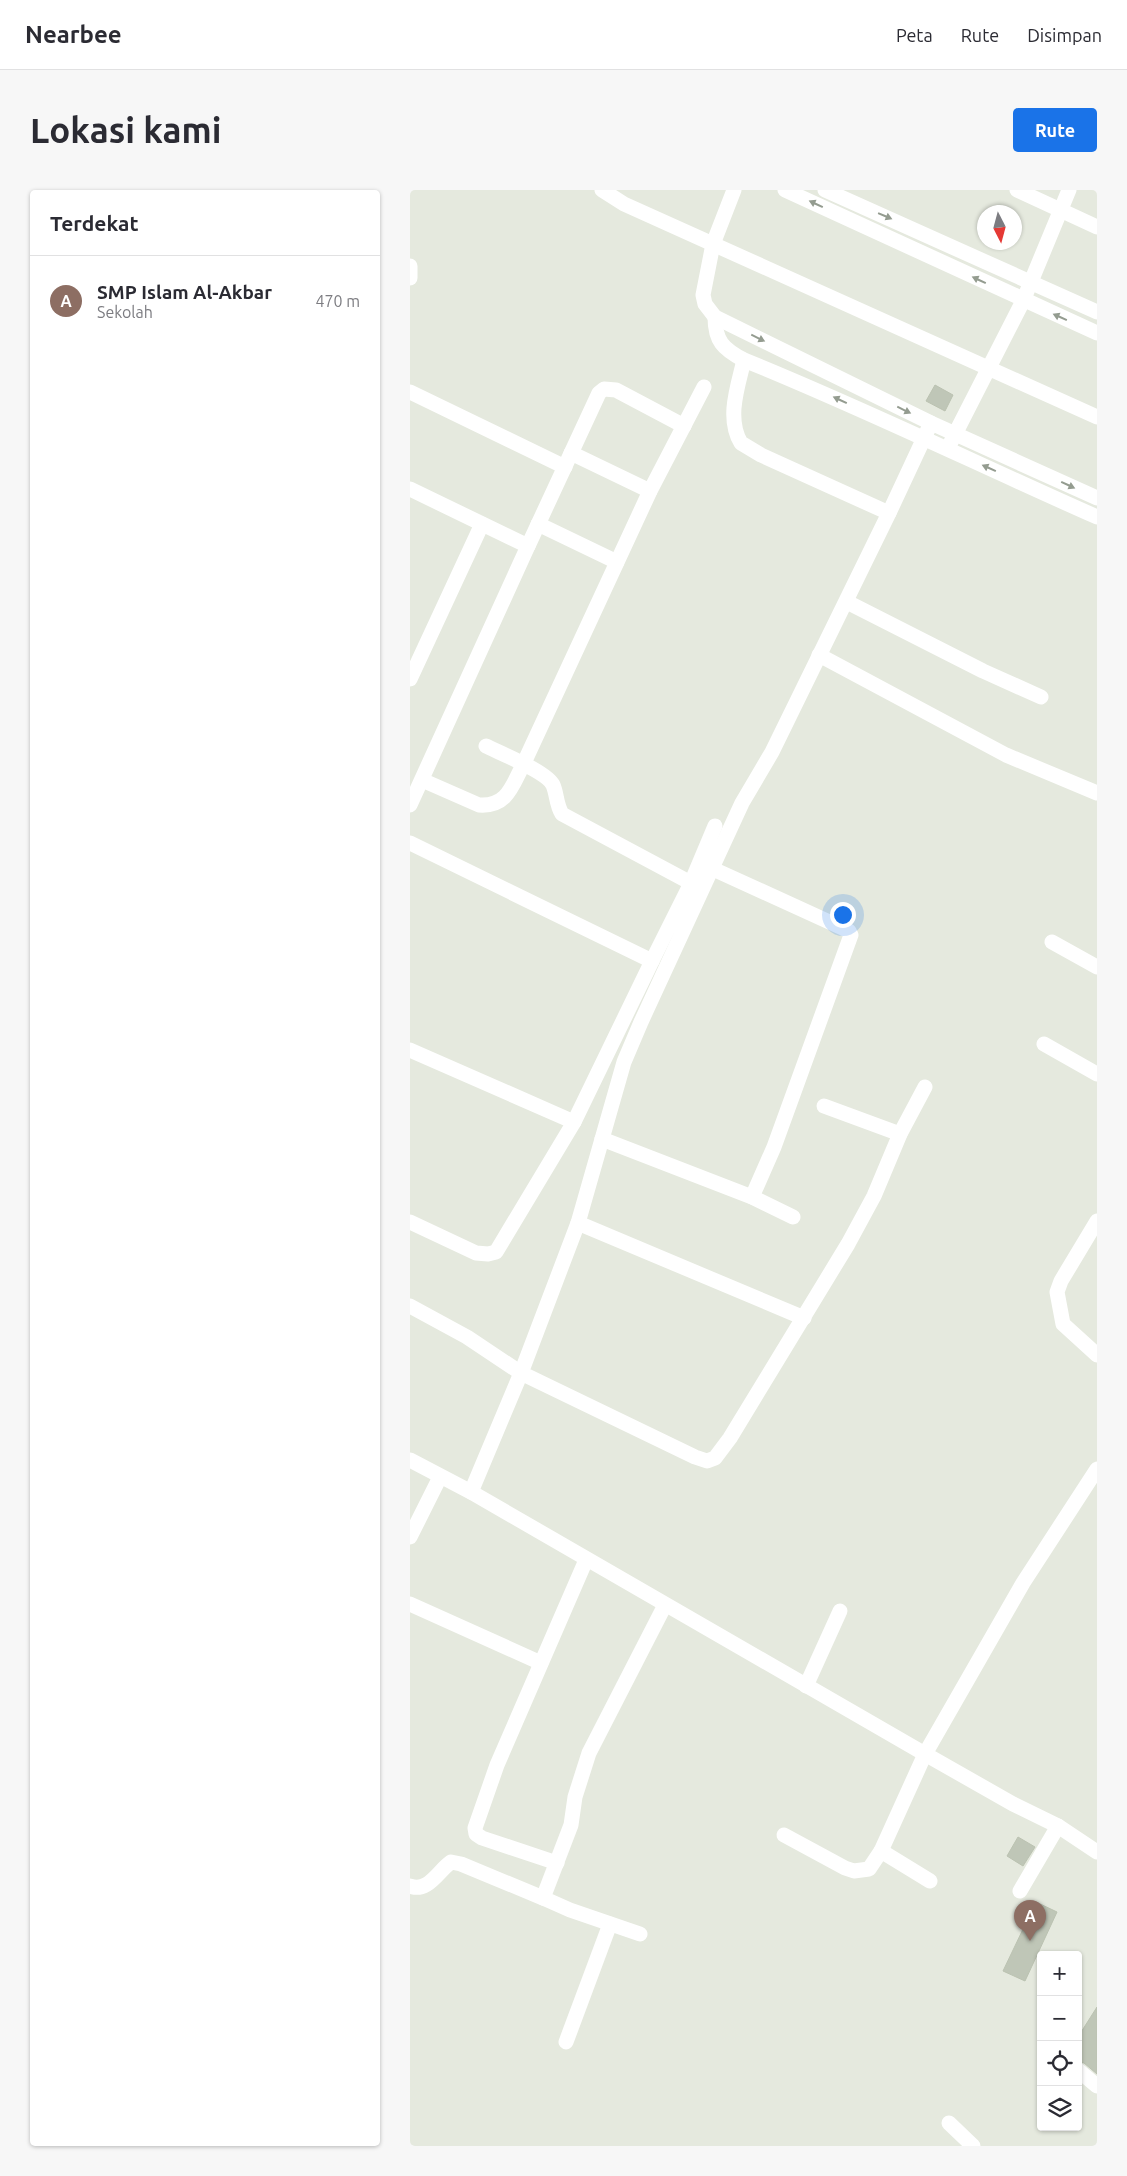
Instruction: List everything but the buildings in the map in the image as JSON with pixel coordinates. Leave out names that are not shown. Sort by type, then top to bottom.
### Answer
[{"type":"street","points":[[602,190],[624,204],[1097,417]]},
{"type":"street","points":[[734,190],[713,244],[703,295],[714,317],[719,342],[729,352],[744,360],[836,397],[923,439],[1097,517]]},
{"type":"street","points":[[785,190],[910,246],[1023,301],[1097,333]]},
{"type":"street","points":[[824,190],[1097,312]]},
{"type":"street","points":[[1017,190],[1097,227]]},
{"type":"street","points":[[948,450],[1023,301],[1069,190]]},
{"type":"street","points":[[840,215],[847,200]]},
{"type":"street","points":[[910,246],[917,230]]},
{"type":"street","points":[[410,266],[410,278]]},
{"type":"street","points":[[714,317],[931,423],[1097,498]]},
{"type":"street","points":[[744,360],[735,398],[734,418],[741,443],[761,455],[890,513]]},
{"type":"street","points":[[422,780],[479,805],[489,806],[499,802],[507,795],[523,765],[650,491],[704,387]]},
{"type":"street","points":[[410,805],[599,393],[604,389],[616,390],[684,426]]},
{"type":"street","points":[[410,392],[568,460],[650,491]]},
{"type":"street","points":[[471,1492],[522,1373],[578,1224],[624,1062],[641,1022],[742,803],[772,752],[890,513],[931,423]]},
{"type":"street","points":[[1008,477],[1015,460]]},
{"type":"street","points":[[1037,491],[1045,474]]},
{"type":"street","points":[[410,489],[528,546]]},
{"type":"street","points":[[410,679],[482,524]]},
{"type":"street","points":[[538,524],[617,562]]},
{"type":"street","points":[[846,602],[1041,698]]},
{"type":"street","points":[[819,655],[1006,755],[1097,793]]},
{"type":"street","points":[[486,746],[538,771],[548,778],[553,785],[557,806],[562,814],[691,883]]},
{"type":"street","points":[[410,1222],[476,1253],[484,1255],[496,1252],[574,1122],[691,883],[715,826]]},
{"type":"street","points":[[410,843],[652,961]]},
{"type":"street","points":[[713,869],[849,931],[851,935],[774,1147],[752,1198]]},
{"type":"street","points":[[1052,942],[1097,967]]},
{"type":"street","points":[[1044,1044],[1097,1074]]},
{"type":"street","points":[[410,1050],[574,1122]]},
{"type":"street","points":[[410,1306],[467,1337],[522,1373],[707,1461],[715,1458],[724,1448],[848,1244],[874,1196],[900,1134],[925,1087]]},
{"type":"street","points":[[824,1106],[900,1134]]},
{"type":"street","points":[[602,1139],[752,1198],[793,1217]]},
{"type":"street","points":[[1097,1221],[1061,1281],[1057,1292],[1063,1324],[1097,1356]]},
{"type":"street","points":[[578,1224],[804,1318]]},
{"type":"street","points":[[410,1460],[471,1492],[925,1754],[1014,1804],[1058,1826],[1097,1852]]},
{"type":"street","points":[[784,1835],[854,1871],[868,1869],[881,1851],[925,1754],[1023,1584],[1097,1469]]},
{"type":"street","points":[[410,1537],[440,1477]]},
{"type":"street","points":[[557,1863],[482,1838],[476,1834],[475,1828],[497,1765],[586,1560]]},
{"type":"street","points":[[410,1604],[541,1663]]},
{"type":"street","points":[[543,1898],[571,1825],[575,1797],[589,1753],[665,1605]]},
{"type":"street","points":[[806,1686],[840,1611]]},
{"type":"street","points":[[1020,1891],[1058,1826]]},
{"type":"street","points":[[881,1851],[930,1880]]},
{"type":"street","points":[[410,1886],[421,1888],[451,1862],[461,1864],[570,1910],[640,1934]]},
{"type":"street","points":[[566,2042],[610,1924]]},
{"type":"street","points":[[1082,2073],[1097,2086]]},
{"type":"street","points":[[949,2123],[973,2146]]},
{"type":"place","name":"SMP Islam Al-Akbar","points":[[1030,1941]]}]
